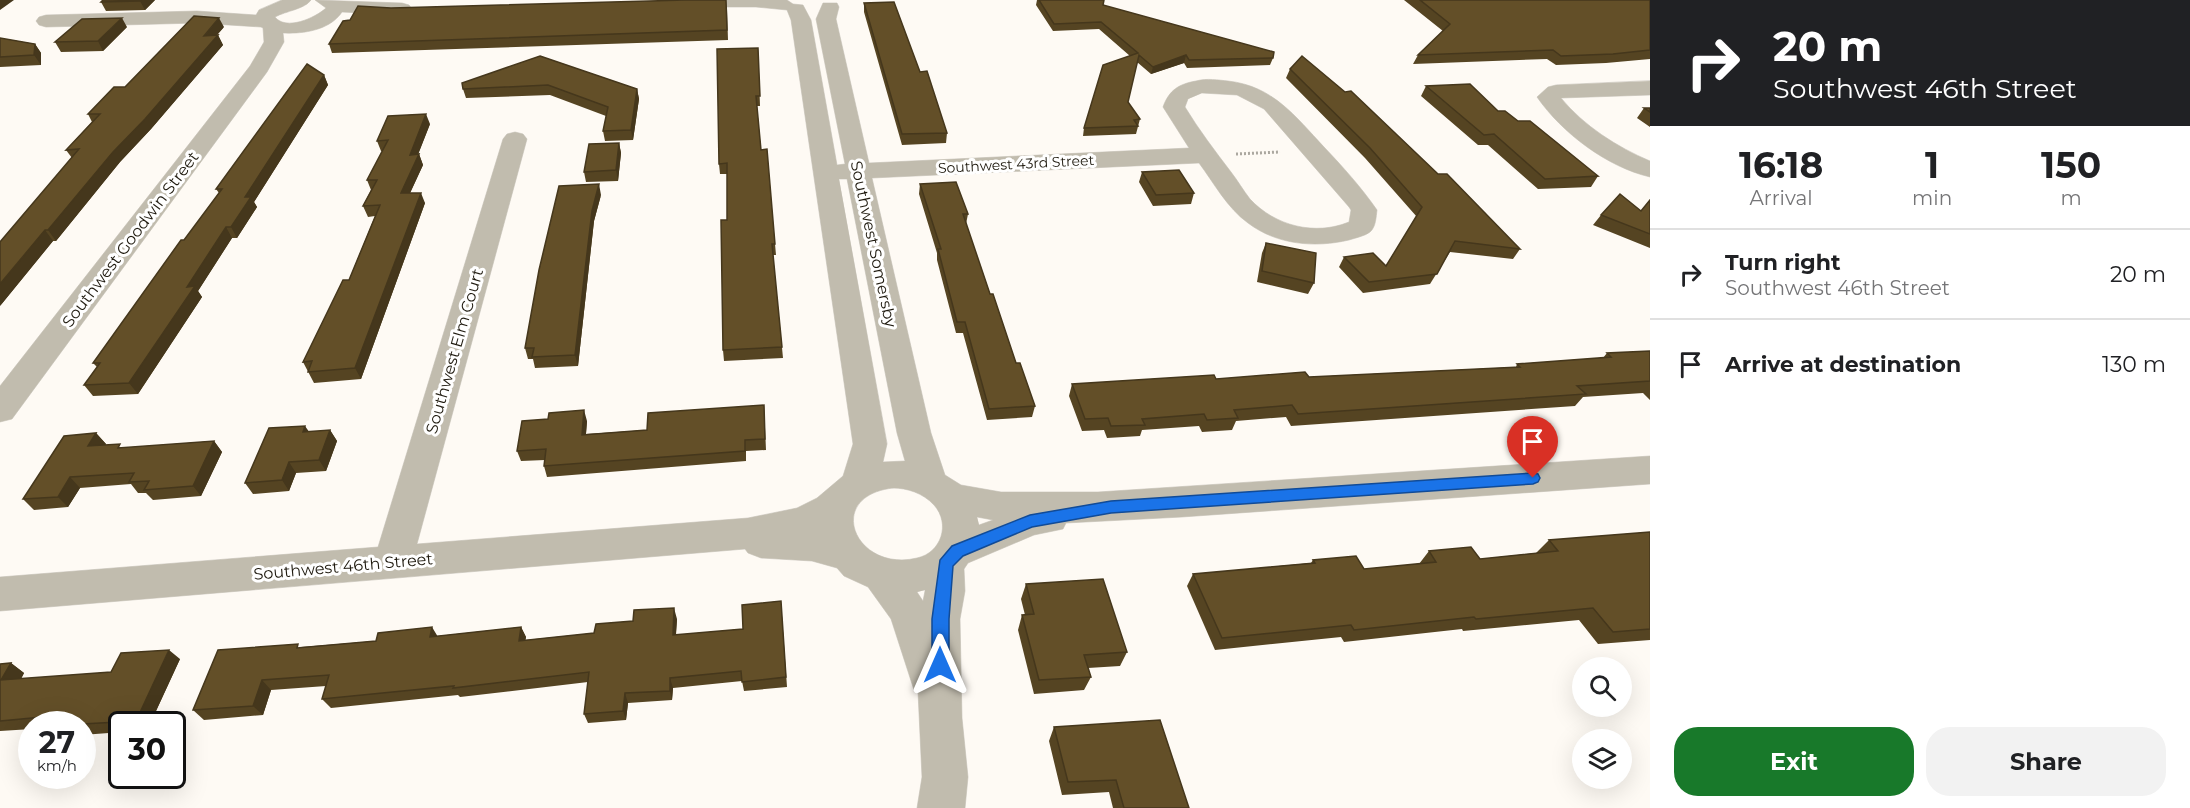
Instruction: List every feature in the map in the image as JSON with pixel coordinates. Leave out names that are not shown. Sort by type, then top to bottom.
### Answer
[{"type":"street","points":[[71,0],[46,21],[197,17],[285,9],[315,22],[394,9]]},
{"type":"street","points":[[663,1],[756,1],[812,10],[837,2]]},
{"type":"street","points":[[329,2],[394,9],[418,9]]},
{"type":"street","name":"Southwest Goodwin Street","points":[[0,410],[260,68],[283,44],[315,22],[332,14],[329,2]]},
{"type":"street","name":"Southwest Somersby","points":[[837,2],[826,20],[914,433],[938,489]]},
{"type":"street","name":"Southwest Somersby","points":[[786,5],[801,20],[870,444],[849,492]]},
{"type":"street","name":"Southwest Goodwin Street","points":[[260,68],[274,42],[285,9]]},
{"type":"street","points":[[1223,86],[1253,94],[1265,100],[1282,115],[1350,191],[1364,210],[1361,226],[1345,234],[1323,238],[1292,234],[1263,223],[1245,208],[1205,155],[1174,107],[1177,97],[1185,89],[1223,86]]},
{"type":"street","points":[[1650,88],[1556,92],[1548,98],[1558,112],[1626,161],[1650,170]]},
{"type":"street","name":"Southwest Elm Court","points":[[393,562],[515,139]]},
{"type":"street","name":"Southwest 43rd Street","points":[[826,172],[1205,155]]},
{"type":"street","points":[[1111,507],[1030,521],[951,558],[927,575],[905,579],[882,576],[861,568],[846,554],[836,537],[834,518],[849,492],[875,477],[893,474],[911,476],[938,489],[1019,509],[1111,507],[1650,470]]},
{"type":"street","points":[[938,489],[958,508],[963,537],[951,558],[940,619],[940,718],[945,777],[941,808]]},
{"type":"street","name":"Southwest 46th Street","points":[[0,594],[748,533],[788,526],[827,513],[849,492]]},
{"type":"street","name":"Southwest 46th Street","points":[[687,539],[812,545],[846,554]]},
{"type":"street","points":[[882,576],[907,609],[919,637],[940,718]]},
{"type":"path","points":[[1205,155],[1314,151]]},
{"type":"building","points":[[103,0],[141,0],[101,2]]},
{"type":"building","points":[[726,0],[727,30],[329,44],[343,21],[350,20],[358,6],[391,8]]},
{"type":"building","points":[[1039,0],[1104,0],[1103,5],[1274,52],[1273,58],[1189,60],[1186,55],[1153,67],[1139,55],[1128,102],[1140,119],[1134,120],[1138,126],[1084,128],[1103,65],[1138,53],[1101,22],[1054,24]]},
{"type":"building","points":[[1420,0],[1650,0],[1650,50],[1561,56],[1553,50],[1418,55],[1450,24]]},
{"type":"building","points":[[894,2],[920,72],[927,71],[947,133],[902,134],[864,3]]},
{"type":"building","points":[[194,16],[219,18],[204,36],[218,35],[113,152],[0,284],[0,242],[79,149],[66,150],[100,114],[88,114],[114,87],[125,87]]},
{"type":"building","points":[[122,18],[98,41],[55,42],[82,19]]},
{"type":"building","points":[[0,38],[35,44],[34,55],[0,57]]},
{"type":"building","points":[[758,48],[760,96],[756,96],[761,150],[767,149],[775,244],[772,244],[782,347],[723,350],[721,220],[727,220],[727,163],[719,164],[717,49]]},
{"type":"building","points":[[540,56],[637,89],[631,130],[603,131],[608,107],[548,85],[463,89],[462,83]]},
{"type":"building","points":[[1302,56],[1345,92],[1351,91],[1438,174],[1447,174],[1520,249],[1455,241],[1437,274],[1369,282],[1344,257],[1373,253],[1386,266],[1422,207],[1370,148],[1290,69]]},
{"type":"building","points":[[307,64],[324,75],[245,197],[251,197],[231,227],[226,227],[187,287],[195,286],[129,383],[84,385],[100,363],[93,363],[181,240],[184,240],[222,189],[216,189]]},
{"type":"building","points":[[1470,84],[1498,111],[1505,111],[1518,121],[1530,121],[1598,176],[1545,179],[1494,134],[1484,135],[1426,86]]},
{"type":"building","points":[[426,114],[410,155],[419,154],[401,193],[421,193],[355,368],[308,372],[312,361],[303,362],[343,280],[349,280],[380,205],[363,206],[377,180],[367,180],[388,140],[377,141],[388,116]]},
{"type":"building","points":[[619,143],[616,170],[584,172],[589,144]]},
{"type":"building","points":[[1179,170],[1194,193],[1156,195],[1142,172]]},
{"type":"building","points":[[956,182],[968,214],[963,214],[990,294],[993,294],[1016,363],[1020,363],[1035,406],[989,409],[965,322],[957,322],[938,249],[941,249],[920,184]]},
{"type":"building","points":[[599,184],[592,211],[575,355],[532,357],[534,348],[525,348],[539,270],[559,186]]},
{"type":"building","points":[[1620,194],[1641,211],[1650,200],[1650,234],[1601,215]]},
{"type":"building","points":[[1266,243],[1316,253],[1314,283],[1262,271]]},
{"type":"building","points":[[1650,351],[1650,381],[1577,386],[1586,394],[1298,414],[1292,405],[1234,410],[1238,418],[1207,420],[1204,414],[1142,419],[1145,425],[1111,426],[1108,418],[1085,419],[1072,384],[1214,375],[1216,379],[1305,372],[1309,377],[1520,367],[1517,364],[1611,357],[1607,353]]},
{"type":"building","points":[[764,405],[765,439],[745,440],[745,451],[544,466],[546,449],[517,451],[522,421],[548,419],[549,413],[584,410],[582,435],[647,430],[648,413]]},
{"type":"building","points":[[305,426],[303,432],[330,430],[319,460],[289,462],[282,480],[245,483],[269,428]]},
{"type":"building","points":[[96,433],[88,446],[120,444],[118,448],[214,441],[193,486],[144,490],[149,481],[129,482],[134,473],[70,477],[58,497],[23,499],[64,436]]},
{"type":"building","points":[[1650,532],[1650,629],[1613,632],[1593,608],[1476,619],[1474,617],[1354,630],[1351,625],[1222,638],[1193,574],[1315,563],[1313,560],[1356,556],[1364,569],[1436,562],[1429,551],[1471,547],[1480,559],[1558,551],[1549,540]]},
{"type":"building","points":[[1103,579],[1127,652],[1084,655],[1091,677],[1039,680],[1022,615],[1034,614],[1026,584]]},
{"type":"building","points":[[781,601],[786,677],[742,682],[741,671],[670,678],[670,691],[625,693],[623,711],[584,714],[589,672],[453,688],[454,686],[322,699],[329,675],[262,680],[253,706],[193,710],[218,650],[298,644],[297,648],[376,641],[378,633],[432,627],[430,637],[521,627],[519,641],[594,633],[596,624],[633,621],[634,610],[674,608],[673,635],[743,629],[742,605]]},
{"type":"building","points":[[169,650],[141,711],[108,711],[108,723],[96,723],[96,711],[18,711],[18,719],[0,721],[0,664],[11,663],[1,680],[111,672],[121,653]]},
{"type":"building","points":[[1160,720],[1189,808],[1124,808],[1116,780],[1068,782],[1054,727]]},
{"type":"route","points":[[940,665],[940,619],[945,591],[945,564],[957,551],[1030,521],[1111,507],[1533,478]]}]
